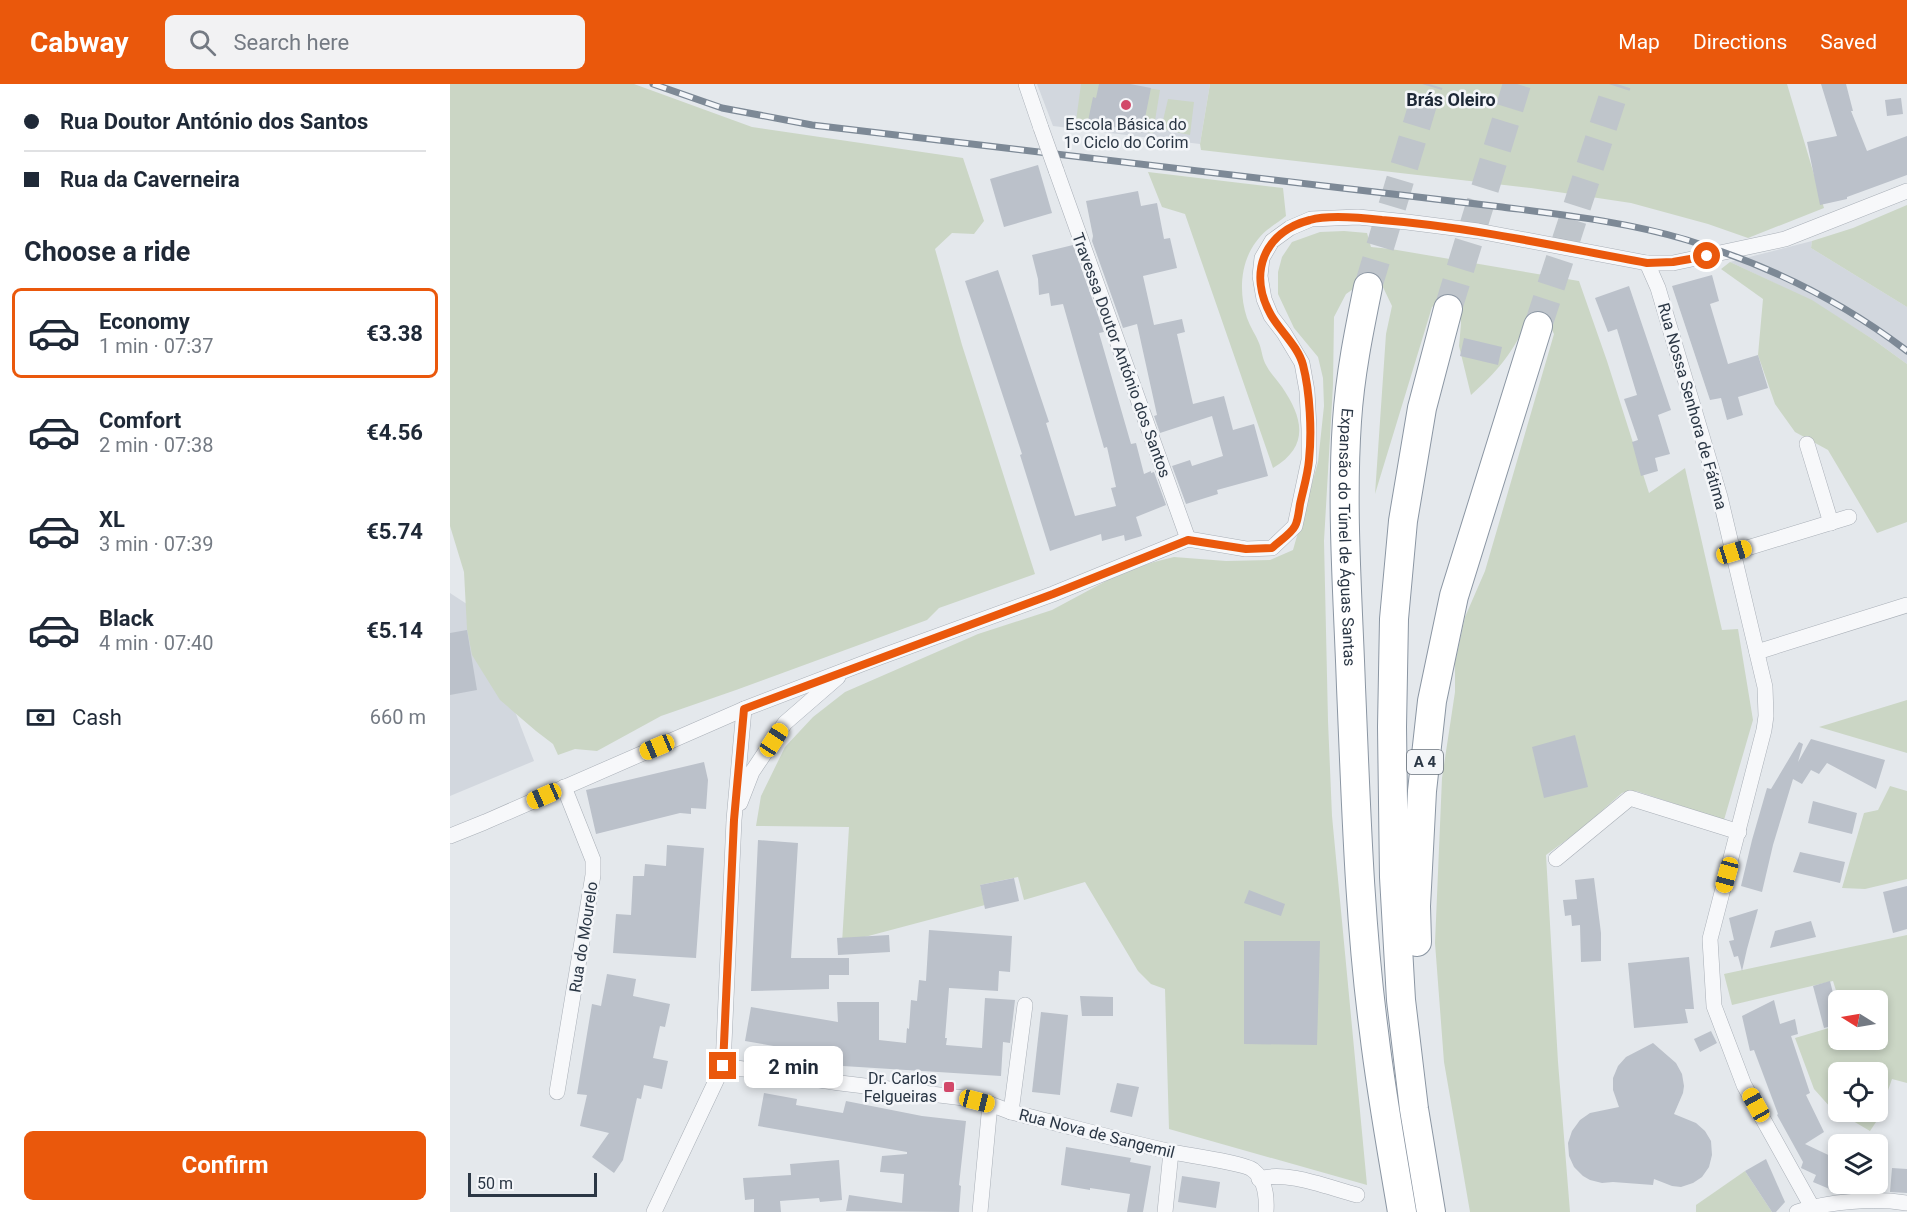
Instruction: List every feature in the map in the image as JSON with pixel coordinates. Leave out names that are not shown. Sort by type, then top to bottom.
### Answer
[{"type":"highway","name":"Expansão do Túnel de Águas Santas","points":[[1368,287],[1355,352],[1347,432],[1346,551],[1356,815],[1373,1031],[1402,1212]]},
{"type":"highway","name":"A 4","points":[[1431,1212],[1414,1109],[1401,1000],[1394,877],[1392,716],[1394,619],[1403,521],[1422,408],[1448,309]]},
{"type":"highway","name":"A 4","points":[[1447,1212],[1430,1102],[1421,1015],[1416,906],[1422,791],[1432,701],[1454,597],[1538,326]]},
{"type":"street","name":"Travessa Doutor António dos Santos","points":[[1026,84],[1188,540]]},
{"type":"street","points":[[450,836],[744,709],[1053,594],[1188,540],[1246,549],[1272,548],[1295,526],[1309,460],[1307,391],[1302,363],[1271,316],[1264,299],[1260,276],[1262,258],[1272,241],[1290,228],[1311,219],[1358,218],[1407,222],[1478,231],[1647,263],[1673,262],[1785,239],[1907,191]]},
{"type":"street","name":"Rua Nossa Senhora de Fátima","points":[[1647,263],[1658,288],[1720,497],[1765,687],[1766,716],[1739,832],[1710,939],[1714,1006],[1744,1085],[1804,1210]]},
{"type":"street","points":[[1807,444],[1831,523]]},
{"type":"street","points":[[1734,552],[1849,517]]},
{"type":"street","points":[[1757,652],[1907,605]]},
{"type":"street","points":[[734,820],[752,772],[785,723],[846,670]]},
{"type":"street","points":[[654,1212],[723,1066],[734,820],[744,709]]},
{"type":"street","name":"Rua do Mourelo","points":[[557,1092],[593,867],[589,847],[564,787]]},
{"type":"street","points":[[1556,858],[1630,798],[1739,832]]},
{"type":"street","points":[[1011,1112],[1025,1005]]},
{"type":"street","name":"Rua Nova de Sangemil","points":[[723,1066],[964,1098],[1171,1152],[1253,1169],[1260,1179]]},
{"type":"street","points":[[980,1212],[990,1104]]},
{"type":"street","points":[[1165,1212],[1171,1152]]},
{"type":"street","points":[[1266,1212],[1266,1194],[1260,1179],[1270,1175],[1284,1175],[1357,1196]]},
{"type":"street","points":[[1804,1210],[1885,1200],[1907,1203]]},
{"type":"shaded area","name":"Escola Básica do 1º Ciclo do Corim","points":[[1037,84],[1210,84],[1200,144],[1053,126]]},
{"type":"shaded area","points":[[1812,241],[1811,248],[1907,307],[1907,364],[1812,301],[1730,262]]},
{"type":"shaded area","points":[[450,593],[476,610],[534,761],[450,796]]},
{"type":"green space","points":[[450,84],[634,84],[752,127],[963,158],[984,221],[974,234],[952,233],[935,249],[962,345],[1035,574],[939,608],[927,620],[661,716],[597,751],[575,749],[558,755],[553,744],[500,700],[472,655],[467,629],[464,572],[450,526]]},
{"type":"green space","points":[[1081,84],[1122,84],[1160,90],[1153,133],[1076,121]]},
{"type":"green space","points":[[1210,84],[1787,84],[1824,208],[1748,238],[1708,224],[1631,203],[1531,188],[1201,150],[1200,144]]},
{"type":"green space","points":[[1168,99],[1194,102],[1190,135],[1161,129]]},
{"type":"green space","points":[[1148,172],[1283,188],[1286,216],[1258,239],[1247,259],[1242,282],[1247,318],[1269,371],[1289,398],[1298,420],[1298,441],[1285,459],[1273,468],[1185,214],[1162,207]]},
{"type":"green space","points":[[1907,205],[1907,307],[1811,248],[1812,241],[1853,228]]},
{"type":"green space","points":[[1320,232],[1367,233],[1371,247],[1579,281],[1649,493],[1685,468],[1722,630],[1738,629],[1753,720],[1724,820],[1636,791],[1628,791],[1622,793],[1580,830],[1546,855],[1558,1062],[1570,1212],[1470,1212],[1444,1062],[1435,943],[1442,778],[1455,692],[1455,663],[1465,617],[1485,571],[1554,334],[1547,319],[1526,324],[1503,362],[1471,395],[1459,346],[1460,310],[1439,303],[1432,307],[1375,494],[1386,334],[1392,306],[1381,283],[1368,279],[1346,294],[1334,317],[1333,385],[1324,541],[1328,721],[1332,816],[1367,1185],[1169,1129],[1165,989],[1151,984],[1138,971],[1085,882],[1024,900],[1018,877],[980,885],[985,905],[842,943],[849,827],[756,826],[761,796],[785,747],[813,717],[845,692],[978,634],[1052,610],[1121,573],[1154,562],[1174,557],[1226,561],[1270,560],[1293,550],[1318,462],[1324,406],[1323,378],[1318,357],[1294,328],[1278,294],[1278,272],[1282,257],[1292,242]]},
{"type":"green space","points":[[1730,262],[1812,300],[1907,364],[1907,522],[1877,533],[1828,450],[1795,432],[1775,404],[1758,355],[1763,299],[1721,269]]},
{"type":"green space","points":[[1907,700],[1907,753],[1819,727]]},
{"type":"green space","points":[[1890,786],[1907,791],[1907,879],[1865,889],[1842,888],[1864,813],[1878,810]]},
{"type":"green space","points":[[1907,935],[1907,1083],[1892,1079],[1888,1090],[1888,1062],[1828,1062],[1828,1105],[1814,1089],[1795,1038],[1828,1028],[1828,1050],[1888,1050],[1888,990],[1836,990],[1833,981],[1732,1005],[1724,974]]},
{"type":"green space","points":[[1855,1122],[1876,1122],[1870,1131]]},
{"type":"green space","points":[[1745,1171],[1772,1212],[1696,1212],[1696,1205]]},
{"type":"building","points":[[1099,84],[1130,84],[1151,88],[1142,133],[1088,121],[1093,97],[1096,98]]},
{"type":"building","points":[[1821,84],[1846,84],[1853,111],[1851,111],[1867,151],[1907,136],[1907,175],[1847,197],[1847,199],[1820,205],[1807,142],[1837,136]]},
{"type":"building","points":[[1901,98],[1903,114],[1887,116],[1885,100]]},
{"type":"building","points":[[1038,165],[1052,213],[1004,227],[990,179]]},
{"type":"building","points":[[1138,191],[1141,206],[1157,203],[1164,239],[1170,238],[1177,268],[1143,276],[1154,325],[1182,319],[1185,332],[1177,334],[1193,404],[1224,396],[1233,430],[1254,424],[1268,476],[1217,490],[1218,494],[1186,504],[1172,466],[1190,460],[1192,466],[1223,456],[1212,416],[1160,433],[1154,416],[1157,415],[1137,324],[1123,328],[1092,241],[1086,201]]},
{"type":"building","points":[[1073,245],[1104,332],[1099,333],[1131,444],[1136,443],[1144,474],[1154,472],[1166,505],[1136,517],[1142,536],[1125,541],[1124,535],[1102,541],[1101,534],[1050,551],[1020,455],[1022,454],[965,281],[998,270],[1049,422],[1046,423],[1075,516],[1116,506],[1111,488],[1116,487],[1107,447],[1104,448],[1063,304],[1051,306],[1049,293],[1039,295],[1032,255]]},
{"type":"building","points":[[1712,275],[1719,301],[1710,304],[1728,364],[1758,355],[1768,388],[1738,397],[1743,415],[1727,420],[1721,398],[1710,400],[1672,286]]},
{"type":"building","points":[[1629,286],[1671,410],[1658,415],[1670,454],[1655,458],[1658,471],[1641,476],[1632,442],[1638,440],[1624,399],[1637,395],[1617,329],[1608,332],[1595,298]]},
{"type":"building","points":[[1464,338],[1502,347],[1498,365],[1460,356]]},
{"type":"building","points":[[467,630],[477,690],[450,695],[450,633]]},
{"type":"building","points":[[1575,735],[1588,787],[1544,798],[1532,747]]},
{"type":"building","points":[[1811,739],[1885,760],[1876,789],[1827,763],[1819,774],[1811,770],[1802,784],[1793,779],[1773,845],[1762,892],[1741,886],[1767,788],[1771,789],[1799,742],[1803,744],[1798,762]]},
{"type":"building","points":[[704,762],[708,780],[706,809],[691,808],[691,814],[680,813],[596,834],[586,790]]},
{"type":"building","points":[[1813,801],[1857,813],[1852,834],[1808,823]]},
{"type":"building","points":[[758,840],[798,843],[791,958],[849,958],[849,975],[829,975],[829,989],[751,991]]},
{"type":"building","points":[[667,845],[704,848],[696,958],[613,953],[616,914],[631,915],[633,876],[644,876],[645,864],[666,866]]},
{"type":"building","points":[[1800,852],[1845,862],[1840,883],[1793,872]]},
{"type":"building","points":[[1014,878],[1019,901],[985,909],[980,885]]},
{"type":"building","points":[[1594,878],[1601,933],[1601,961],[1581,962],[1580,925],[1572,926],[1571,915],[1565,916],[1563,900],[1577,899],[1575,880]]},
{"type":"building","points":[[1907,886],[1907,929],[1893,933],[1883,892]]},
{"type":"building","points":[[1249,890],[1285,904],[1281,916],[1244,903]]},
{"type":"building","points":[[1758,909],[1742,971],[1738,956],[1734,957],[1729,941],[1734,940],[1729,918]]},
{"type":"building","points":[[1811,921],[1816,937],[1770,948],[1775,931]]},
{"type":"building","points":[[929,930],[1012,936],[1010,972],[999,971],[998,991],[949,988],[945,1038],[947,1038],[946,1045],[982,1048],[985,998],[1015,1000],[1010,1043],[1003,1042],[1001,1076],[843,1066],[843,1058],[745,1041],[751,1007],[838,1022],[837,1002],[879,1002],[879,1040],[906,1043],[911,1000],[917,1001],[919,980],[926,981]]},
{"type":"building","points":[[889,935],[890,952],[838,955],[837,938]]},
{"type":"building","points":[[1244,941],[1320,941],[1317,1045],[1244,1044]]},
{"type":"building","points":[[1689,957],[1694,1009],[1685,1009],[1688,1023],[1634,1028],[1628,963]]},
{"type":"building","points":[[607,974],[636,979],[633,996],[670,1004],[665,1027],[660,1026],[653,1058],[668,1061],[662,1089],[644,1085],[641,1099],[637,1098],[623,1160],[614,1173],[592,1157],[609,1133],[580,1126],[587,1095],[577,1094],[592,1004],[601,1006]]},
{"type":"building","points":[[1830,981],[1832,990],[1828,990],[1828,1027],[1824,1028],[1813,986]]},
{"type":"building","points":[[1080,996],[1113,997],[1113,1016],[1082,1016]]},
{"type":"building","points":[[1774,1000],[1780,1024],[1795,1019],[1798,1034],[1791,1036],[1810,1093],[1806,1095],[1824,1132],[1805,1144],[1828,1155],[1828,1188],[1813,1182],[1816,1175],[1801,1168],[1803,1162],[1777,1115],[1754,1050],[1750,1051],[1742,1016]]},
{"type":"building","points":[[1041,1012],[1068,1015],[1060,1095],[1032,1092]]},
{"type":"building","points":[[1711,1031],[1717,1043],[1700,1052],[1694,1039]]},
{"type":"building","points":[[1653,1043],[1676,1063],[1682,1074],[1683,1093],[1674,1114],[1696,1123],[1705,1131],[1711,1141],[1712,1155],[1709,1167],[1702,1177],[1681,1187],[1654,1179],[1653,1185],[1602,1183],[1590,1180],[1574,1167],[1569,1156],[1568,1143],[1572,1131],[1580,1120],[1590,1113],[1619,1107],[1613,1090],[1613,1078],[1618,1066],[1626,1057]]},
{"type":"building","points":[[1117,1083],[1139,1087],[1132,1117],[1110,1112]]},
{"type":"building","points":[[764,1093],[797,1099],[796,1105],[843,1113],[846,1101],[922,1116],[966,1121],[959,1185],[961,1186],[959,1212],[846,1211],[849,1195],[902,1203],[904,1174],[880,1172],[882,1156],[907,1154],[907,1152],[758,1126]]},
{"type":"building","points":[[1066,1147],[1131,1158],[1130,1162],[1151,1166],[1143,1212],[1127,1212],[1130,1194],[1061,1185]]},
{"type":"building","points":[[1766,1159],[1785,1202],[1776,1212],[1772,1212],[1745,1171]]},
{"type":"building","points":[[839,1160],[842,1200],[820,1202],[819,1198],[780,1201],[781,1212],[754,1212],[754,1199],[745,1200],[743,1178],[791,1175],[790,1164]]},
{"type":"building","points":[[1892,1168],[1907,1169],[1907,1193],[1890,1192]]},
{"type":"building","points":[[1182,1176],[1220,1182],[1216,1208],[1178,1202]]},
{"type":"tunnel","points":[[1368,287],[1429,84]]},
{"type":"tunnel","points":[[1448,309],[1517,84]]},
{"type":"tunnel","points":[[1538,326],[1617,84]]},
{"type":"railway","points":[[653,84],[722,108],[812,125],[1502,207],[1642,228],[1687,240],[1774,272],[1856,316],[1907,351]]},
{"type":"place","name":"Escola Básica do 1º Ciclo do Corim","points":[[1126,105]]},
{"type":"place","name":"Dr. Carlos Felgueiras","points":[[949,1087]]},
{"type":"district","name":"Brás Oleiro","points":[[1451,100]]},
{"type":"route","points":[[723,1066],[734,820],[744,709],[1053,594],[1188,540],[1246,549],[1272,548],[1295,526],[1309,460],[1309,429],[1307,391],[1302,363],[1271,316],[1264,299],[1260,276],[1262,258],[1272,241],[1290,228],[1311,219],[1358,218],[1478,231],[1647,263],[1673,262],[1707,256]]}]
